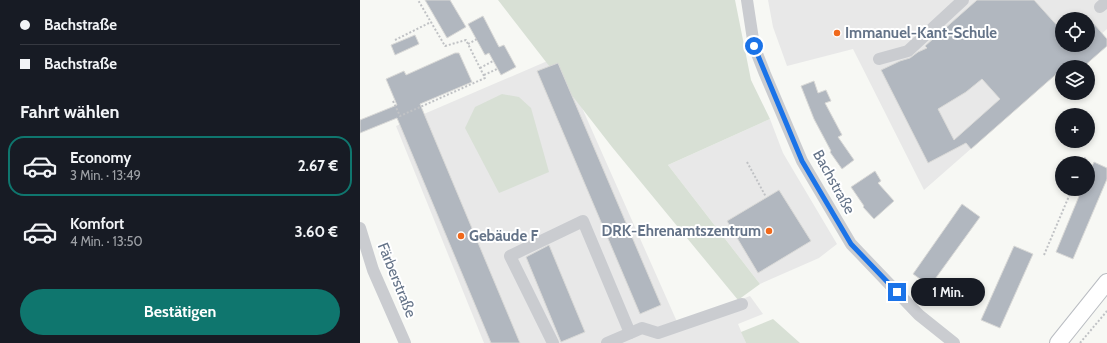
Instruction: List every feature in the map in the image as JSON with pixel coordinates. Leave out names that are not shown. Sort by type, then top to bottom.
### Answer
[{"type":"main road","points":[[1058,343],[1107,282]]},
{"type":"street","name":"Bachstraße","points":[[747,0],[754,46],[802,161],[851,244],[919,315],[954,343]]},
{"type":"street","points":[[879,59],[908,51],[963,0]]},
{"type":"street","points":[[554,343],[510,256],[584,221],[630,333]]},
{"type":"street","name":"Färberstraße","points":[[360,228],[373,270],[405,343]]},
{"type":"street","points":[[607,343],[642,328],[659,338],[742,304]]},
{"type":"path","points":[[418,0],[445,46],[466,40],[484,75]]},
{"type":"path","points":[[395,40],[437,22]]},
{"type":"path","points":[[468,44],[477,39]]},
{"type":"path","points":[[480,68],[493,61]]},
{"type":"path","points":[[393,102],[400,116],[485,78],[484,75],[498,69]]},
{"type":"path","points":[[416,105],[418,109]]},
{"type":"path","points":[[747,162],[766,197]]},
{"type":"path","points":[[1044,255],[1069,196]]},
{"type":"path","points":[[1080,343],[1107,311]]},
{"type":"shaded area","points":[[498,0],[735,0],[751,80],[770,119],[668,165],[760,284],[738,300],[612,147]]},
{"type":"shaded area","points":[[768,0],[1107,0],[1107,29],[1095,40],[1095,12],[1055,12],[1055,52],[1081,52],[1072,60],[1055,60],[1055,75],[924,190],[853,49],[787,66],[773,27]]},
{"type":"shaded area","points":[[559,56],[678,324],[750,296],[763,314],[738,324],[746,343],[484,343],[396,126]]},
{"type":"shaded area","points":[[502,94],[519,97],[531,108],[549,172],[499,193],[465,128],[475,107]]},
{"type":"shaded area","points":[[770,119],[783,153],[837,244],[819,258],[760,284],[668,165]]},
{"type":"shaded area","points":[[773,319],[800,343],[746,343],[741,332]]},
{"type":"building","points":[[425,0],[450,0],[466,27],[447,38]]},
{"type":"building","points":[[977,0],[1034,0],[1055,23],[1055,52],[1095,52],[1095,25],[1107,39],[1107,46],[1091,60],[1055,60],[1055,75],[971,149],[966,143],[928,163],[881,70],[910,58],[927,48],[925,46]],"holes":[[[982,79],[1000,99],[954,140],[938,109],[966,92]]]},
{"type":"building","points":[[483,16],[499,47],[504,45],[516,67],[501,75],[489,53],[485,55],[468,24]]},
{"type":"building","points":[[415,35],[419,44],[395,55],[391,45]]},
{"type":"building","name":"Gebäude F","points":[[455,53],[459,53],[472,82],[420,104],[520,343],[491,343],[397,118],[360,133],[360,120],[397,105],[386,79],[404,71],[406,75]]},
{"type":"building","points":[[558,63],[661,305],[640,314],[537,71]]},
{"type":"building","points":[[814,81],[818,93],[826,90],[831,101],[825,103],[842,135],[838,137],[854,160],[842,169],[830,152],[831,151],[814,119],[801,86]]},
{"type":"building","points":[[1095,162],[1107,168],[1107,179],[1073,259],[1056,252],[1079,196],[1095,196]]},
{"type":"building","points":[[875,171],[881,181],[878,183],[894,201],[874,219],[863,207],[864,206],[851,187]]},
{"type":"building","name":"DRK-Ehrenamtszentrum","points":[[779,190],[811,241],[758,273],[727,221]]},
{"type":"building","points":[[962,204],[980,217],[930,286],[913,274]]},
{"type":"building","points":[[549,245],[585,332],[561,342],[526,257]]},
{"type":"building","points":[[1014,246],[1033,254],[1000,328],[981,320]]},
{"type":"place","name":"Immanuel-Kant-Schule","points":[[837,33]]},
{"type":"place","name":"DRK-Ehrenamtszentrum","points":[[769,231]]},
{"type":"place","name":"Gebäude F","points":[[461,236]]},
{"type":"route","points":[[754,46],[802,161],[851,244],[897,292]]}]
